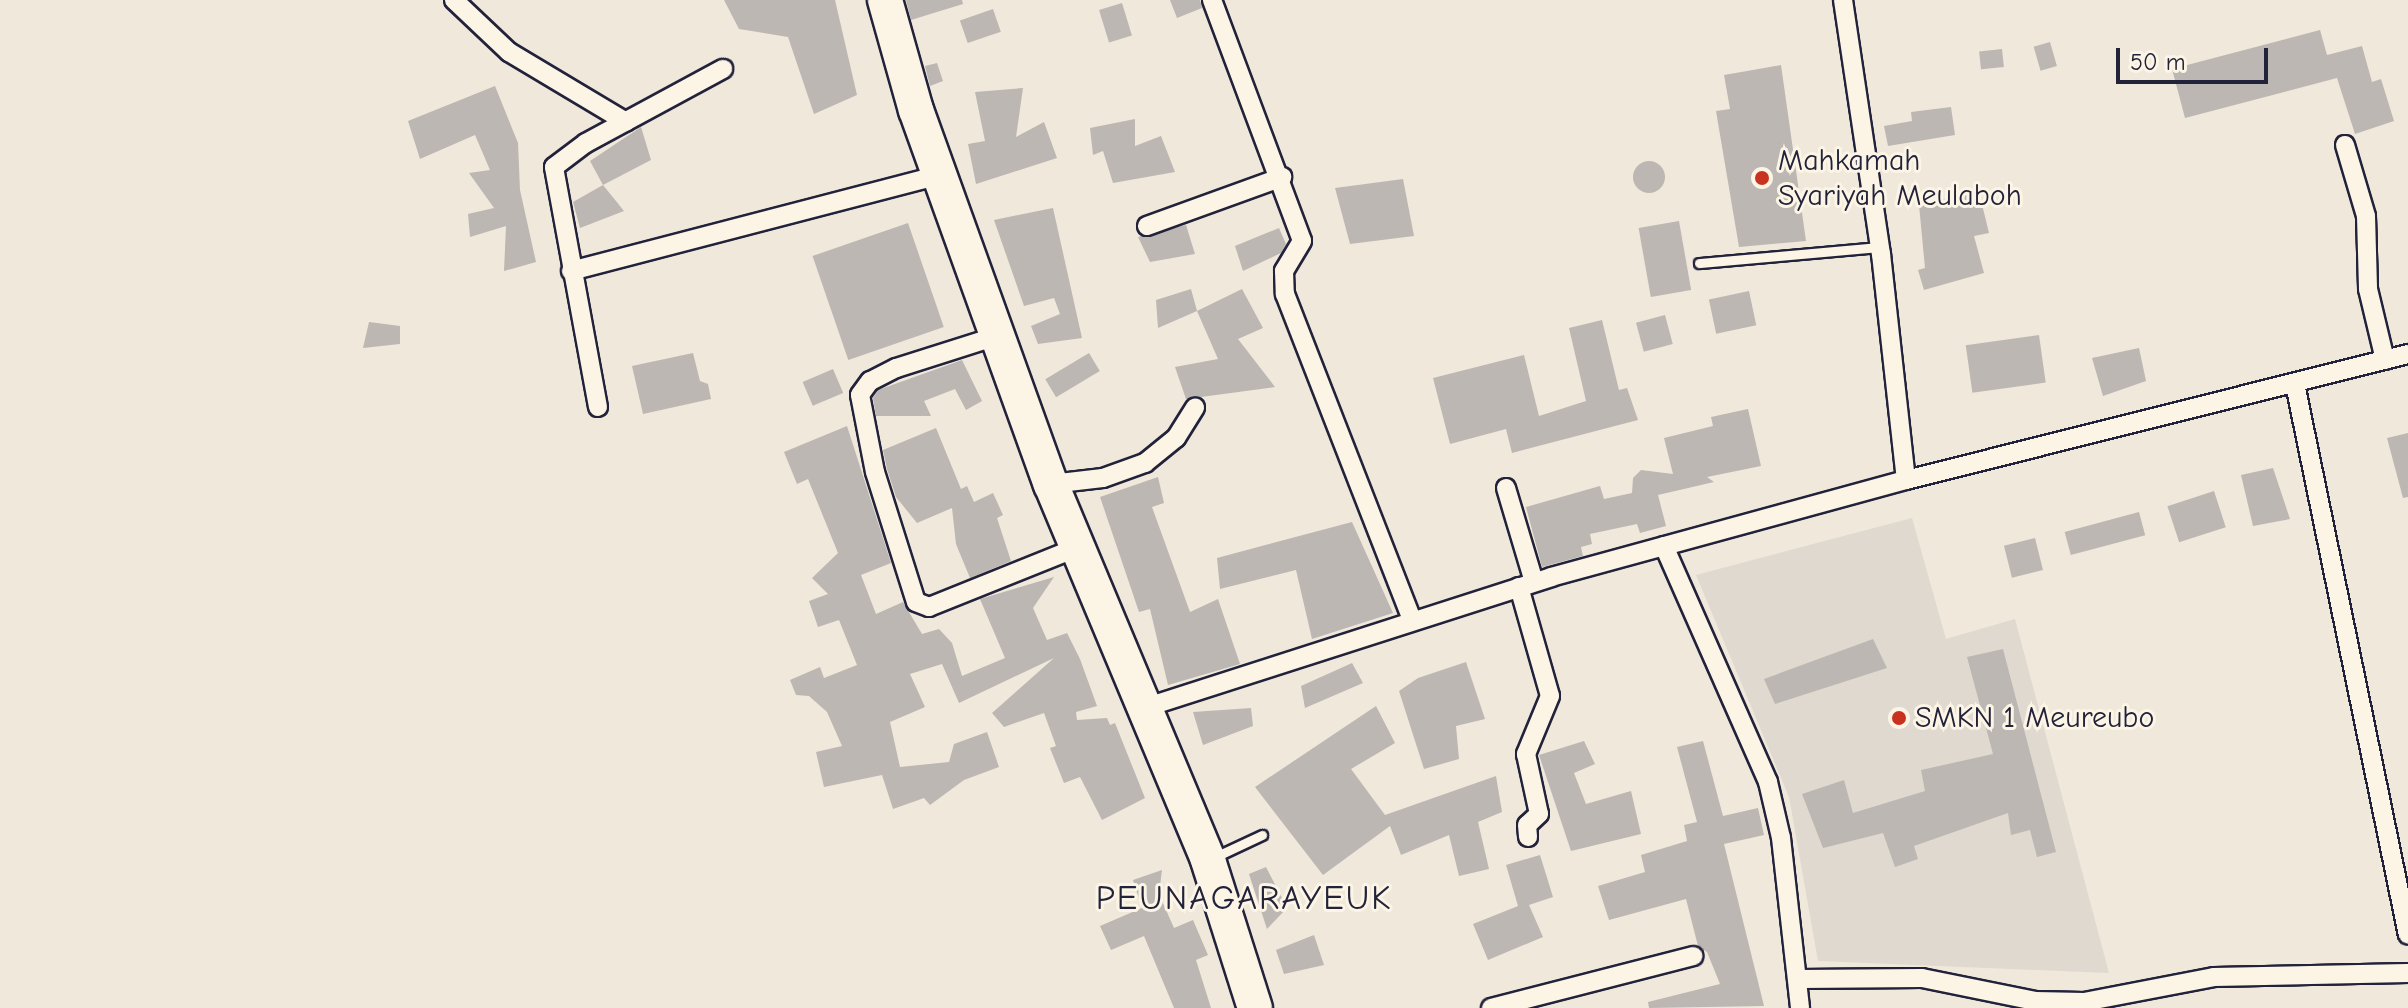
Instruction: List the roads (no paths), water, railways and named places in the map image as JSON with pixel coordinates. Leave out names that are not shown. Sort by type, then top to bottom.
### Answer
[{"type":"highway","points":[[885,0],[939,175],[1051,484],[1208,860],[1255,1008]]},
{"type":"street","points":[[454,0],[509,52],[626,122]]},
{"type":"street","points":[[1212,0],[1282,177],[1303,245],[1284,271],[1285,294],[1412,620]]},
{"type":"street","points":[[1843,0],[1880,247],[1906,480]]},
{"type":"street","points":[[598,407],[554,167],[626,122],[723,69]]},
{"type":"street","points":[[2345,145],[2366,216],[2368,289],[2385,360]]},
{"type":"street","points":[[571,271],[939,175]]},
{"type":"street","points":[[1147,226],[1282,177]]},
{"type":"street","points":[[997,336],[896,368],[870,381],[860,395],[875,472],[916,602],[929,607],[1076,548]]},
{"type":"street","points":[[1144,708],[1412,620],[1526,594],[1665,549],[1906,480],[2296,388],[2408,354]]},
{"type":"street","points":[[2296,388],[2408,935]]},
{"type":"street","points":[[1051,484],[1103,478],[1145,463],[1176,438],[1195,408]]},
{"type":"street","points":[[1506,488],[1550,696],[1526,754],[1539,814],[1527,826],[1528,837]]},
{"type":"street","points":[[1665,549],[1768,782],[1781,838],[1800,1008]]},
{"type":"street","points":[[1491,1008],[1693,956]]},
{"type":"street","points":[[1799,979],[1922,978],[2035,1001],[2072,1003],[2214,977],[2408,973]]},
{"type":"lane","points":[[1699,263],[1880,247]]},
{"type":"lane","points":[[1208,860],[1262,835]]},
{"type":"place","name":"Mahkamah Syariyah Meulaboh","points":[[1762,178]]},
{"type":"place","name":"SMKN 1 Meureubo","points":[[1899,718]]},
{"type":"district","name":"PEUNAGARAYEUK","points":[[1244,899]]}]
